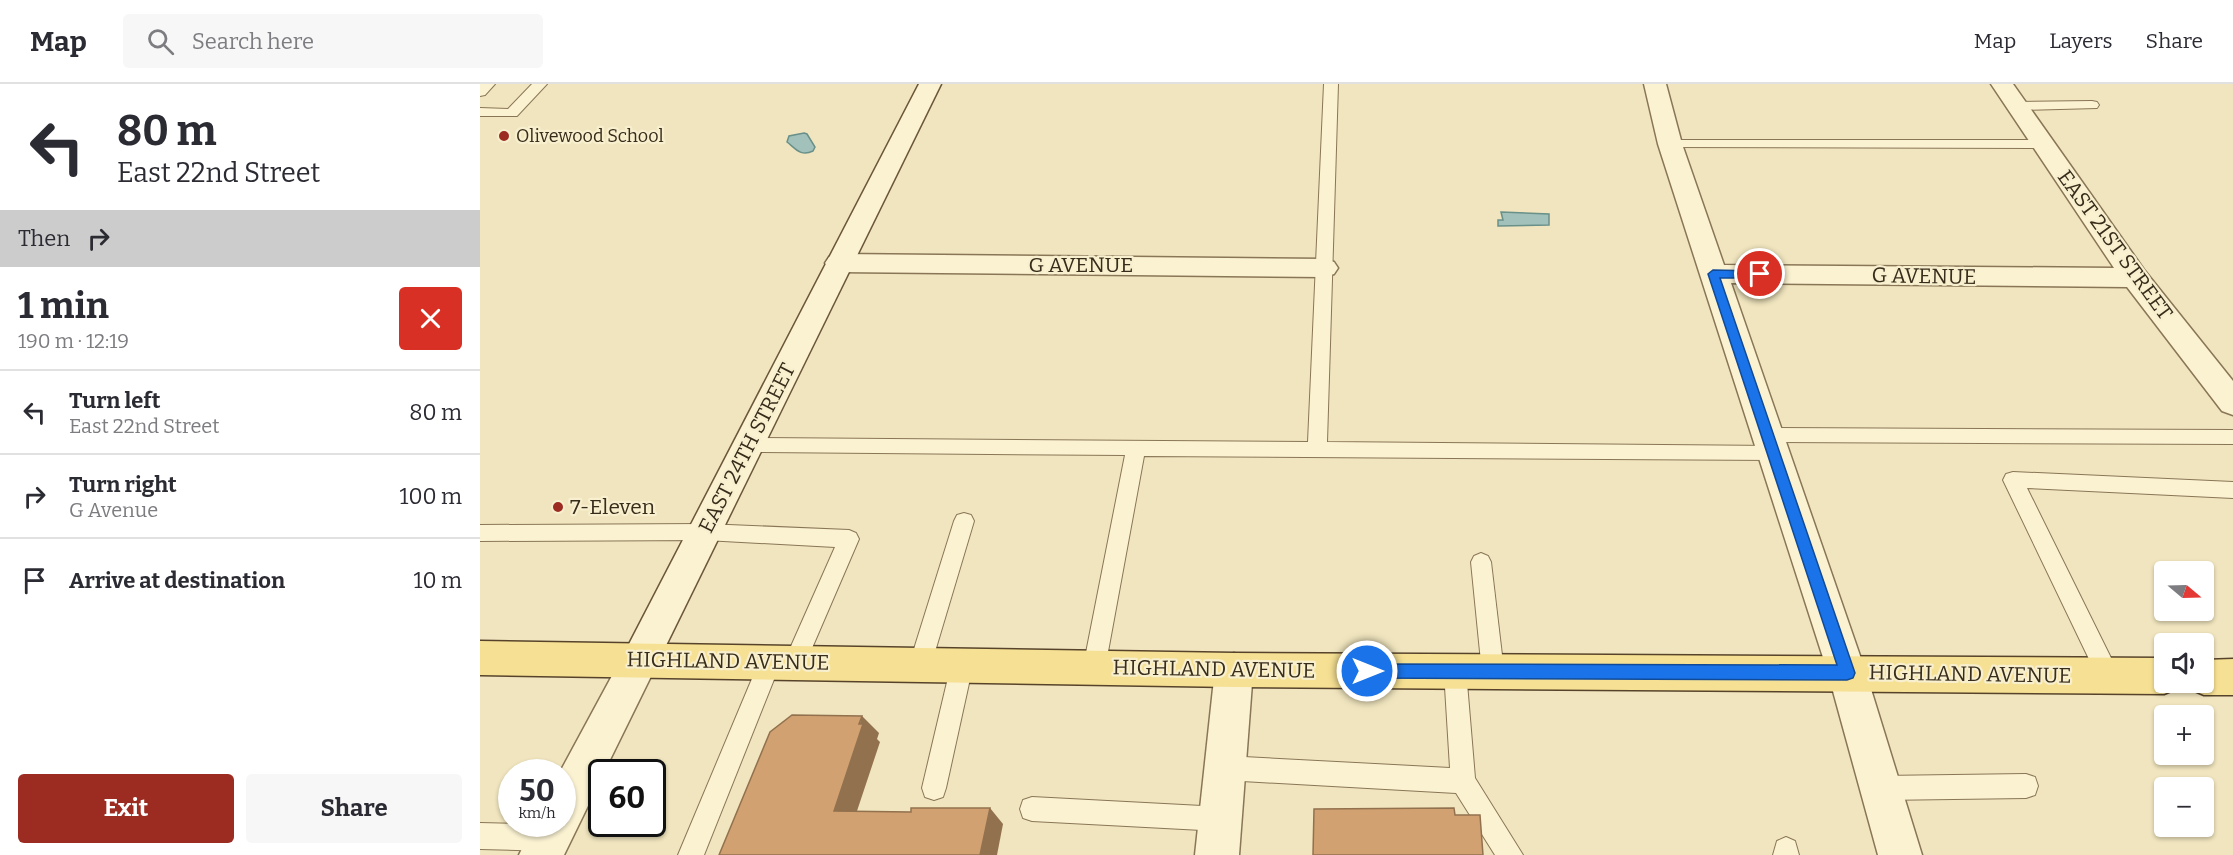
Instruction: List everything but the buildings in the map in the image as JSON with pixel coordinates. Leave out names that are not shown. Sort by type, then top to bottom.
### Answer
[{"type":"main road","name":"HIGHLAND AVENUE","points":[[480,658],[1234,670],[2154,676]]},
{"type":"main road","points":[[2214,677],[2233,677]]},
{"type":"street","name":"EAST 24TH STREET","points":[[576,785],[930,84]]},
{"type":"street","points":[[1655,84],[1670,144],[1847,673],[1900,855]]},
{"type":"street","name":"EAST 21ST STREET","points":[[2002,84],[2135,278],[2233,403]]},
{"type":"street","name":"G AVENUE","points":[[839,263],[1324,268]]},
{"type":"street","name":"G AVENUE","points":[[1713,274],[2135,278]]},
{"type":"street","points":[[1219,837],[1234,670]]},
{"type":"lane","points":[[480,92],[488,84]]},
{"type":"lane","points":[[480,112],[512,113],[540,84]]},
{"type":"lane","points":[[1317,450],[1331,84]]},
{"type":"lane","points":[[2017,106],[2092,105]]},
{"type":"lane","points":[[1670,144],[2042,144]]},
{"type":"lane","points":[[749,445],[1317,450],[2233,437]]},
{"type":"lane","points":[[1094,668],[1136,448]]},
{"type":"lane","points":[[2108,675],[2013,480],[2233,489]]},
{"type":"lane","points":[[920,665],[964,521]]},
{"type":"lane","points":[[480,533],[705,532],[849,539],[782,662],[691,855]]},
{"type":"lane","points":[[1481,562],[1493,672]]},
{"type":"lane","points":[[934,788],[962,665]]},
{"type":"lane","points":[[1455,671],[1463,781],[1510,855]]},
{"type":"lane","points":[[1225,768],[1463,781]]},
{"type":"lane","points":[[1881,788],[2026,786]]},
{"type":"lane","points":[[1032,810],[1219,837]]},
{"type":"lane","points":[[480,836],[498,835]]},
{"type":"water","points":[[804,133],[815,147],[809,153],[799,151],[787,142],[789,136]]},
{"type":"water","points":[[1501,212],[1549,214],[1549,225],[1498,226],[1498,220],[1503,220]]},
{"type":"place","name":"Olivewood School","points":[[504,136]]},
{"type":"place","name":"7-Eleven","points":[[558,507]]},
{"type":"route","points":[[1367,671],[1847,673],[1713,274],[1760,274]]}]
